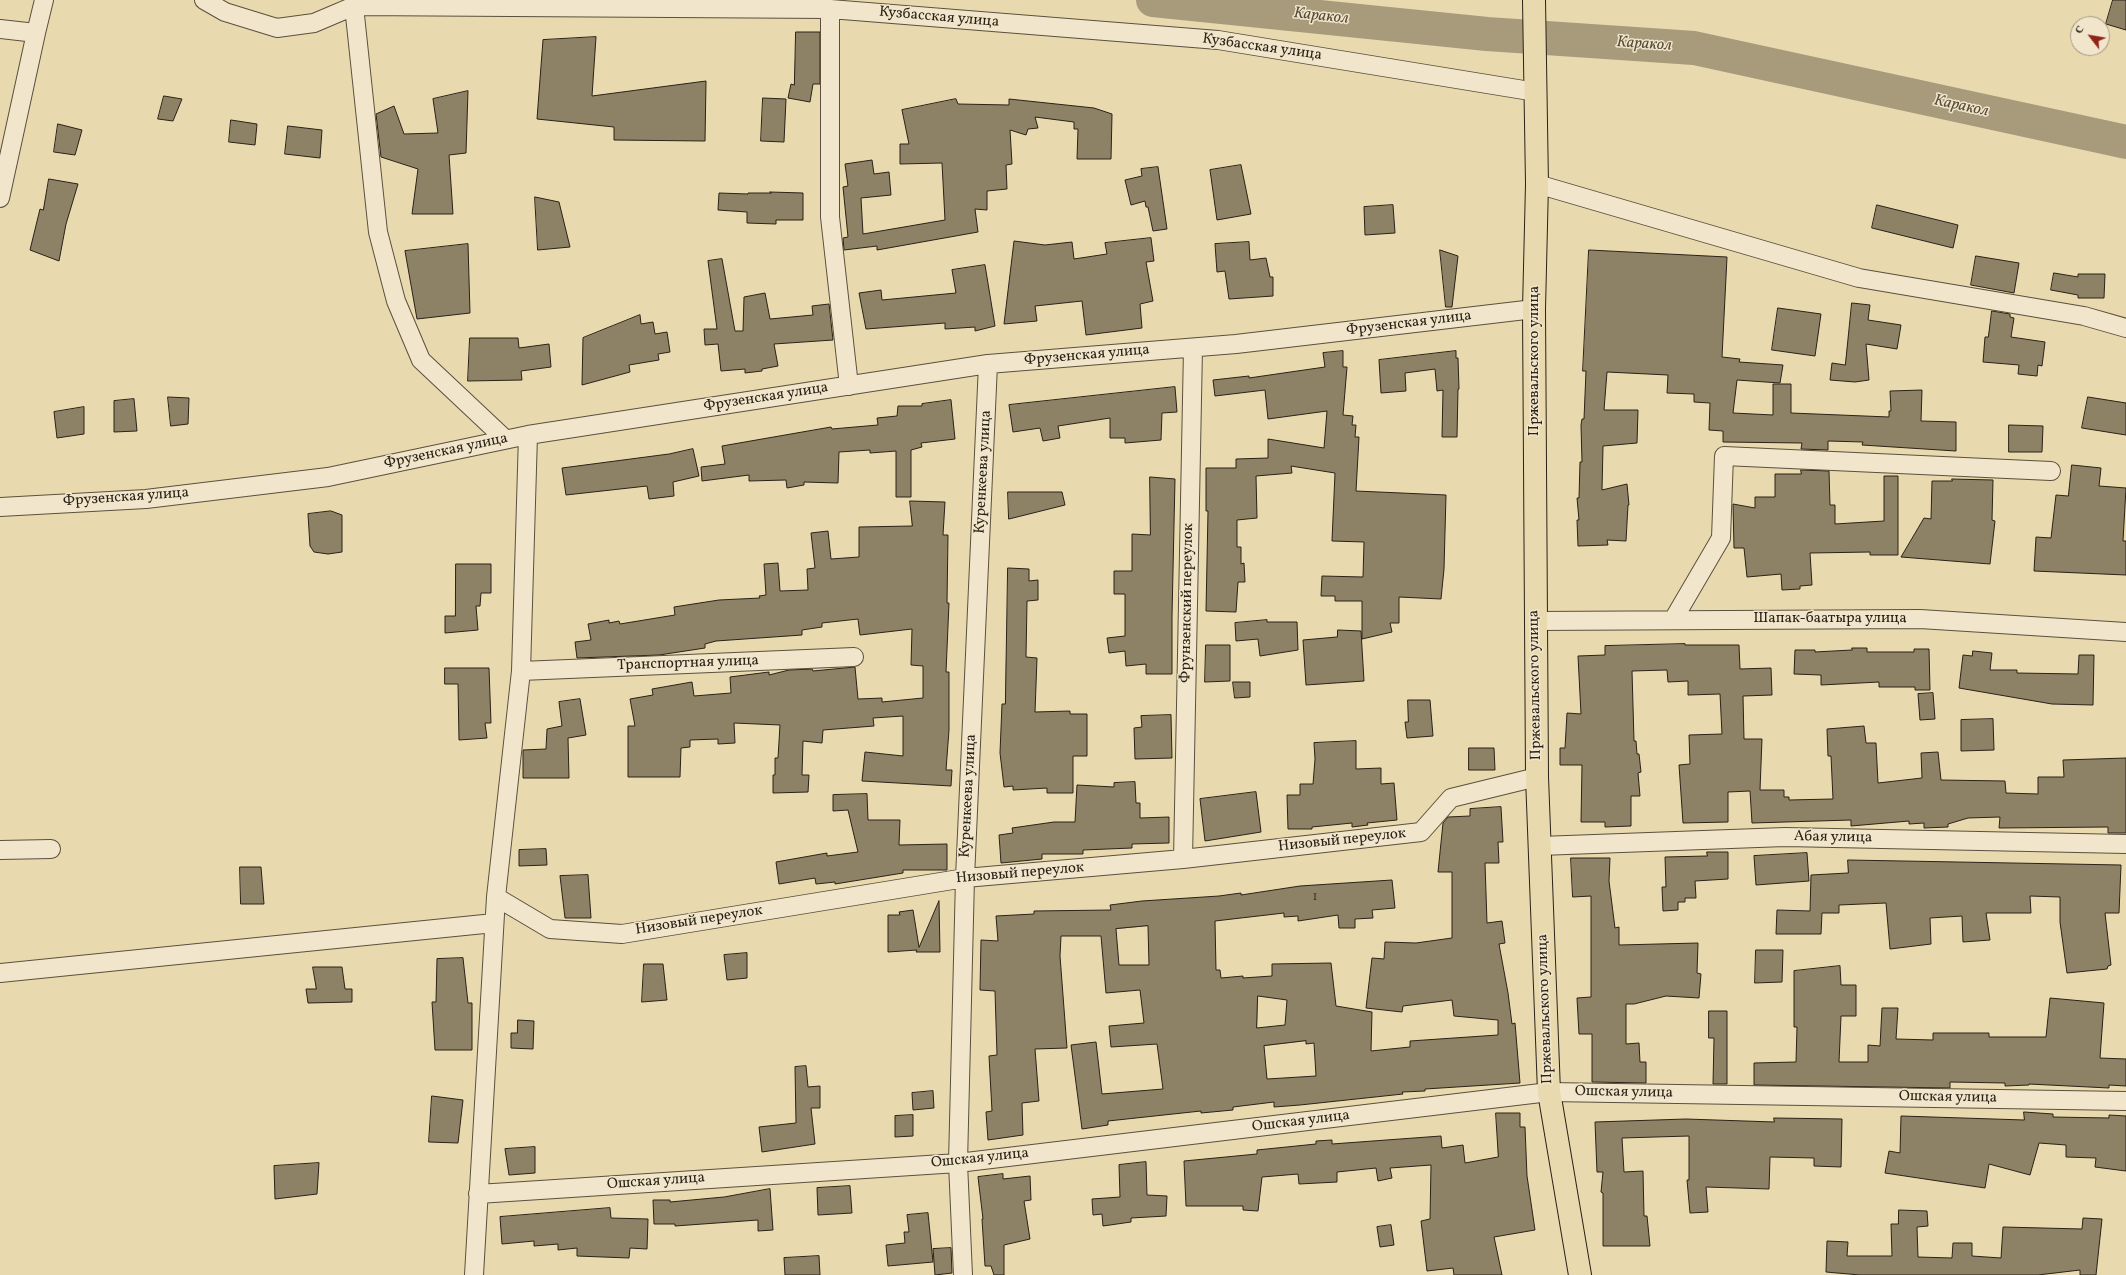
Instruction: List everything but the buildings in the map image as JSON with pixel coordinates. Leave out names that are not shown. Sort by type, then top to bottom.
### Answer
[{"type":"main road","name":"Пржевальского улица","points":[[1534,0],[1537,184],[1534,309],[1537,777],[1549,1092],[1580,1275]]},
{"type":"street","points":[[0,198],[44,0]]},
{"type":"street","name":"Кузбасская улица","points":[[204,0],[225,12],[277,28],[314,23],[354,6],[830,9],[1218,40],[1536,92]]},
{"type":"street","points":[[354,6],[378,232],[396,301],[421,360],[505,439]]},
{"type":"street","points":[[830,9],[830,217],[848,386]]},
{"type":"street","points":[[0,29],[36,33]]},
{"type":"street","points":[[1537,184],[1859,278],[2084,316],[2126,328]]},
{"type":"street","name":"Фрузенская улица","points":[[0,507],[146,499],[328,477],[528,435],[988,364],[1193,348],[1534,309]]},
{"type":"street","name":"Фрунзенский переулок","points":[[1183,859],[1193,348]]},
{"type":"street","name":"Куренкеева улица","points":[[963,1275],[958,1163],[965,878],[988,364]]},
{"type":"street","points":[[474,1275],[496,897],[521,671],[528,435]]},
{"type":"street","points":[[1672,620],[1721,538],[1724,456],[2051,471]]},
{"type":"street","name":"Шапак-баатыра улица","points":[[1535,621],[1920,619],[2126,632]]},
{"type":"street","name":"Транспортная улица","points":[[521,671],[854,657]]},
{"type":"street","name":"Низовый переулок","points":[[496,897],[550,929],[622,934],[965,878],[1183,859],[1421,832],[1452,798],[1537,777]]},
{"type":"street","name":"Абая улица","points":[[1540,846],[1785,837],[2126,844]]},
{"type":"street","points":[[0,850],[51,849]]},
{"type":"street","points":[[0,973],[494,923]]},
{"type":"street","name":"Ошская улица","points":[[478,1194],[958,1163],[1549,1092],[2126,1101]]},
{"type":"waterway","name":"Каракол","points":[[1153,0],[1487,34],[1694,48],[2126,142]]}]
